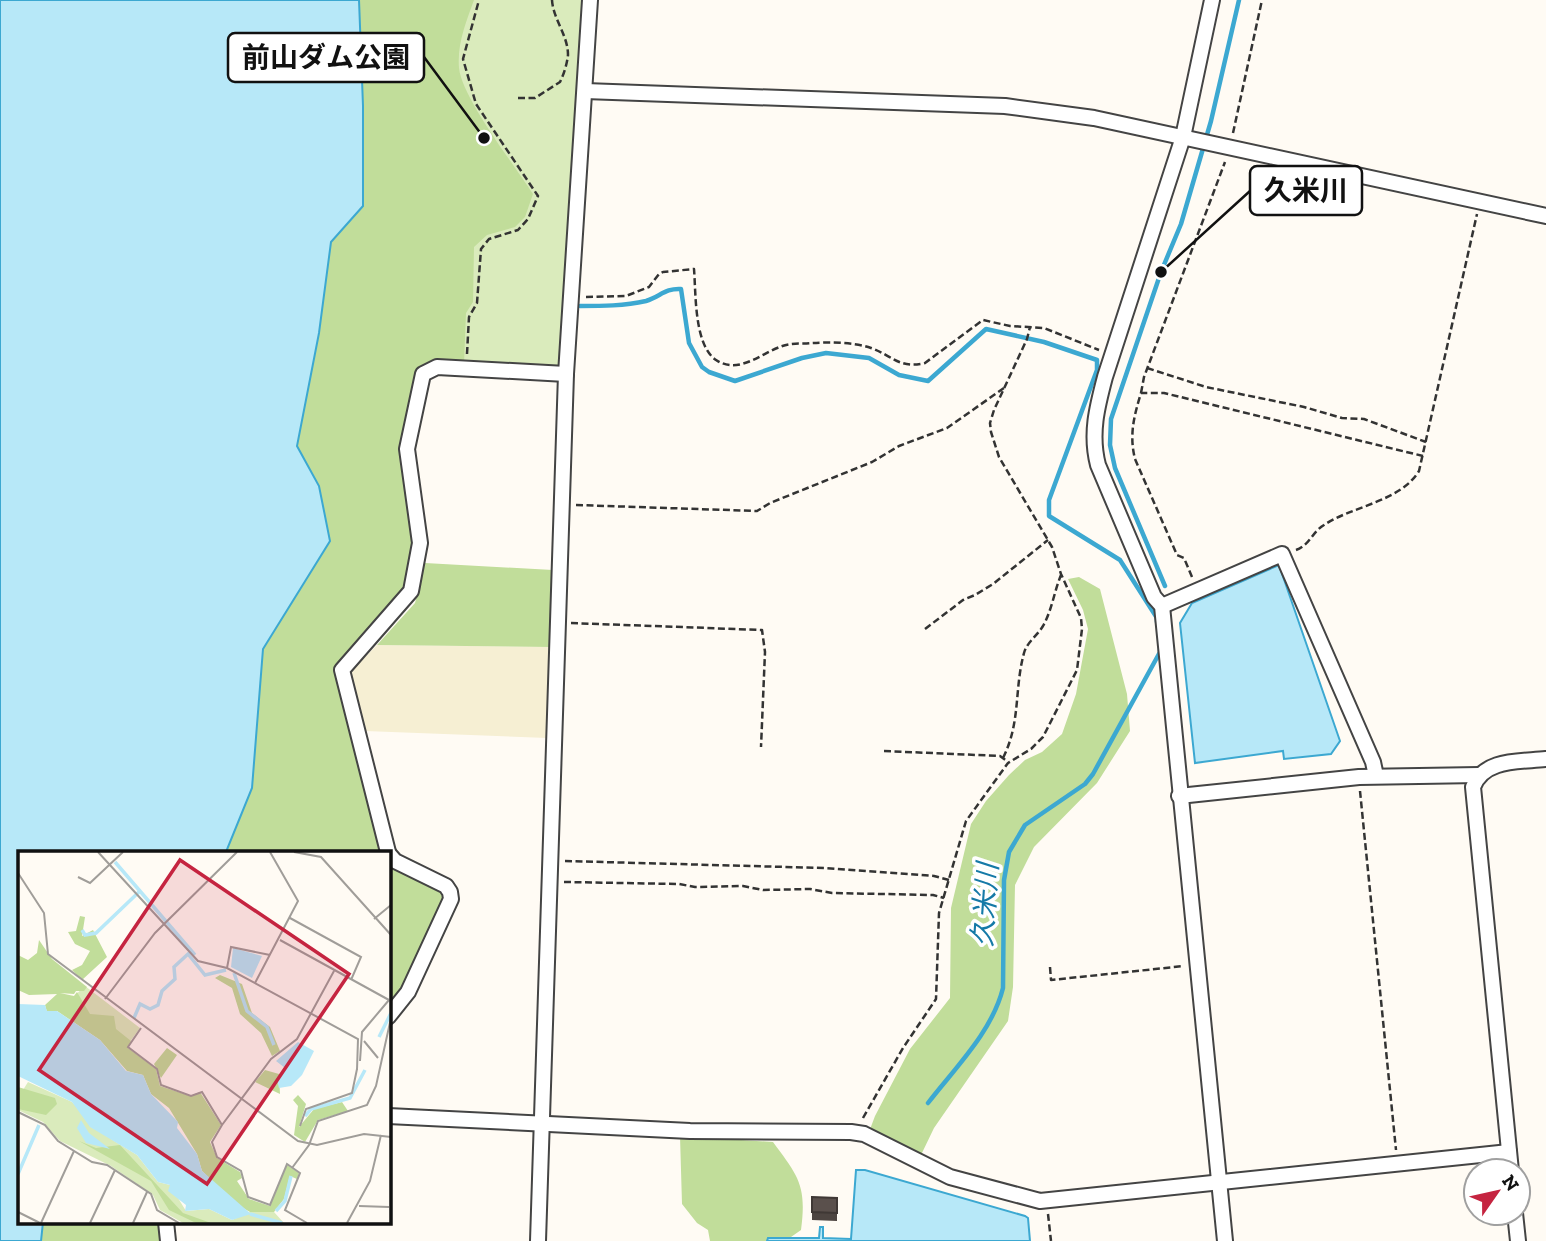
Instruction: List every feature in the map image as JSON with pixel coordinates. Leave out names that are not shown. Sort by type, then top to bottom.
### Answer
[{"type":"street","points":[[538,1241],[566,374],[590,0]]},
{"type":"street","points":[[1212,0],[1185,138],[1112,355],[1095,415],[1094,449],[1098,465],[1154,597],[1162,606],[1225,1241]]},
{"type":"street","points":[[584,91],[1005,106],[1094,118],[1546,216]]},
{"type":"street","points":[[387,851],[342,670],[411,591],[420,543],[407,449],[423,374],[437,367],[566,374]]},
{"type":"street","points":[[1162,606],[1282,554],[1373,762],[1376,776]]},
{"type":"street","points":[[1510,1157],[1473,787],[1479,775],[1493,766],[1546,759]]},
{"type":"street","points":[[1179,796],[1376,776],[1479,775]]},
{"type":"street","points":[[390,855],[395,861],[446,886],[451,899],[408,992],[390,1014]]},
{"type":"street","points":[[390,1116],[690,1131],[864,1134],[950,1177],[1021,1198],[1046,1200],[1510,1152]]},
{"type":"path","points":[[466,369],[469,317],[477,303],[481,249],[489,239],[518,230],[527,219],[538,196],[476,104],[463,59],[479,0]]},
{"type":"path","points":[[518,98],[535,98],[561,82],[568,53],[552,12],[552,0]]},
{"type":"path","points":[[1197,590],[1184,558],[1177,555],[1135,460],[1132,429],[1147,368],[1227,148],[1262,0]]},
{"type":"path","points":[[1282,554],[1306,545],[1324,524],[1406,485],[1419,471],[1480,203]]},
{"type":"path","points":[[571,296],[626,296],[649,287],[663,272],[694,269],[699,331],[707,350],[720,362],[739,366],[791,344],[824,342],[869,347],[901,364],[917,365],[925,363],[983,320],[1044,328],[1112,355]]},
{"type":"path","points":[[855,1133],[903,1048],[936,999],[940,913],[967,821],[1008,762],[1031,749],[1044,737],[1077,670],[1083,629],[1081,618],[1048,540],[999,457],[990,423],[1027,340],[1030,327]]},
{"type":"path","points":[[1147,368],[1206,387],[1304,407],[1342,418],[1364,419],[1426,442]]},
{"type":"path","points":[[562,504],[757,511],[770,503],[872,462],[899,446],[947,428],[1005,388]]},
{"type":"path","points":[[1141,393],[1164,393],[1423,456]]},
{"type":"path","points":[[925,629],[963,600],[993,584],[1048,540]]},
{"type":"path","points":[[1003,758],[1010,745],[1017,719],[1017,690],[1025,650],[1044,623],[1061,574]]},
{"type":"path","points":[[558,622],[762,630],[765,652],[761,747]]},
{"type":"path","points":[[884,751],[1000,756],[1008,762]]},
{"type":"path","points":[[1359,778],[1398,1164]]},
{"type":"path","points":[[551,861],[824,868],[934,876],[949,880]]},
{"type":"path","points":[[550,881],[651,883],[695,887],[743,886],[763,890],[810,889],[832,893],[933,894],[944,898]]},
{"type":"path","points":[[1050,967],[1051,980],[1196,964]]},
{"type":"path","points":[[1046,1200],[1051,1241]]},
{"type":"shaded area","points":[[377,645],[551,647],[547,738],[365,731],[348,674]]},
{"type":"green space","points":[[359,0],[474,0],[459,50],[462,81],[479,114],[533,194],[525,217],[515,227],[487,235],[474,247],[473,302],[466,313],[464,364],[428,364],[423,368],[403,447],[416,544],[406,589],[335,669],[384,851],[226,851],[252,788],[263,649],[330,541],[319,486],[297,446],[319,333],[331,242],[363,206]]},
{"type":"green space","points":[[400,0],[582,0],[560,364],[556,368],[419,361]]},
{"type":"green space","points":[[425,563],[553,570],[551,647],[377,645],[415,603]]},
{"type":"green space","points":[[1079,577],[1100,589],[1127,694],[1130,731],[1097,783],[1034,847],[1015,885],[1013,987],[1008,1021],[934,1128],[921,1155],[869,1132],[910,1049],[950,998],[951,908],[971,824],[986,801],[1009,775],[1062,734],[1076,694],[1088,629],[1083,610],[1068,579]]},
{"type":"green space","points":[[390,861],[446,894],[401,993],[390,1006]]},
{"type":"green space","points":[[680,1136],[773,1142],[799,1182],[803,1202],[801,1230],[791,1237],[768,1238],[767,1241],[710,1241],[708,1230],[697,1223],[682,1204]]},
{"type":"green space","points":[[43,1224],[162,1224],[164,1241],[41,1241]]},
{"type":"water","points":[[0,0],[359,0],[363,206],[331,242],[319,333],[297,446],[319,486],[330,541],[263,649],[252,788],[226,851],[18,851],[18,1224],[43,1224],[41,1241],[0,1241]]},
{"type":"water","points":[[1279,565],[1340,741],[1331,754],[1284,759],[1283,751],[1195,763],[1180,623],[1192,603]]},
{"type":"water","points":[[856,1170],[865,1170],[1025,1216],[1028,1218],[1030,1241],[767,1241],[768,1238],[819,1238],[820,1227],[823,1227],[823,1238],[851,1239]]},
{"type":"building","points":[[812,1197],[837,1198],[837,1213],[812,1212]]},
{"type":"waterway","name":"久米川","points":[[1165,586],[1115,468],[1110,445],[1111,419],[1161,272],[1181,224],[1211,121],[1239,0]]},
{"type":"waterway","points":[[580,306],[638,303],[671,290],[681,289],[689,343],[702,367],[735,381],[802,358],[826,353],[869,358],[899,375],[928,381],[986,329],[1044,342],[1097,360],[1097,370],[1049,500],[1049,516],[1120,560],[1157,622]]},
{"type":"waterway","name":"久米川","points":[[928,1103],[982,1034],[998,1004],[1003,988],[1004,880],[1009,852],[1025,825],[1085,784],[1093,774],[1160,649]]},
{"type":"place","name":"前山ダム公園","points":[[484,138]]},
{"type":"place","name":"久米川","points":[[1161,272]]}]
